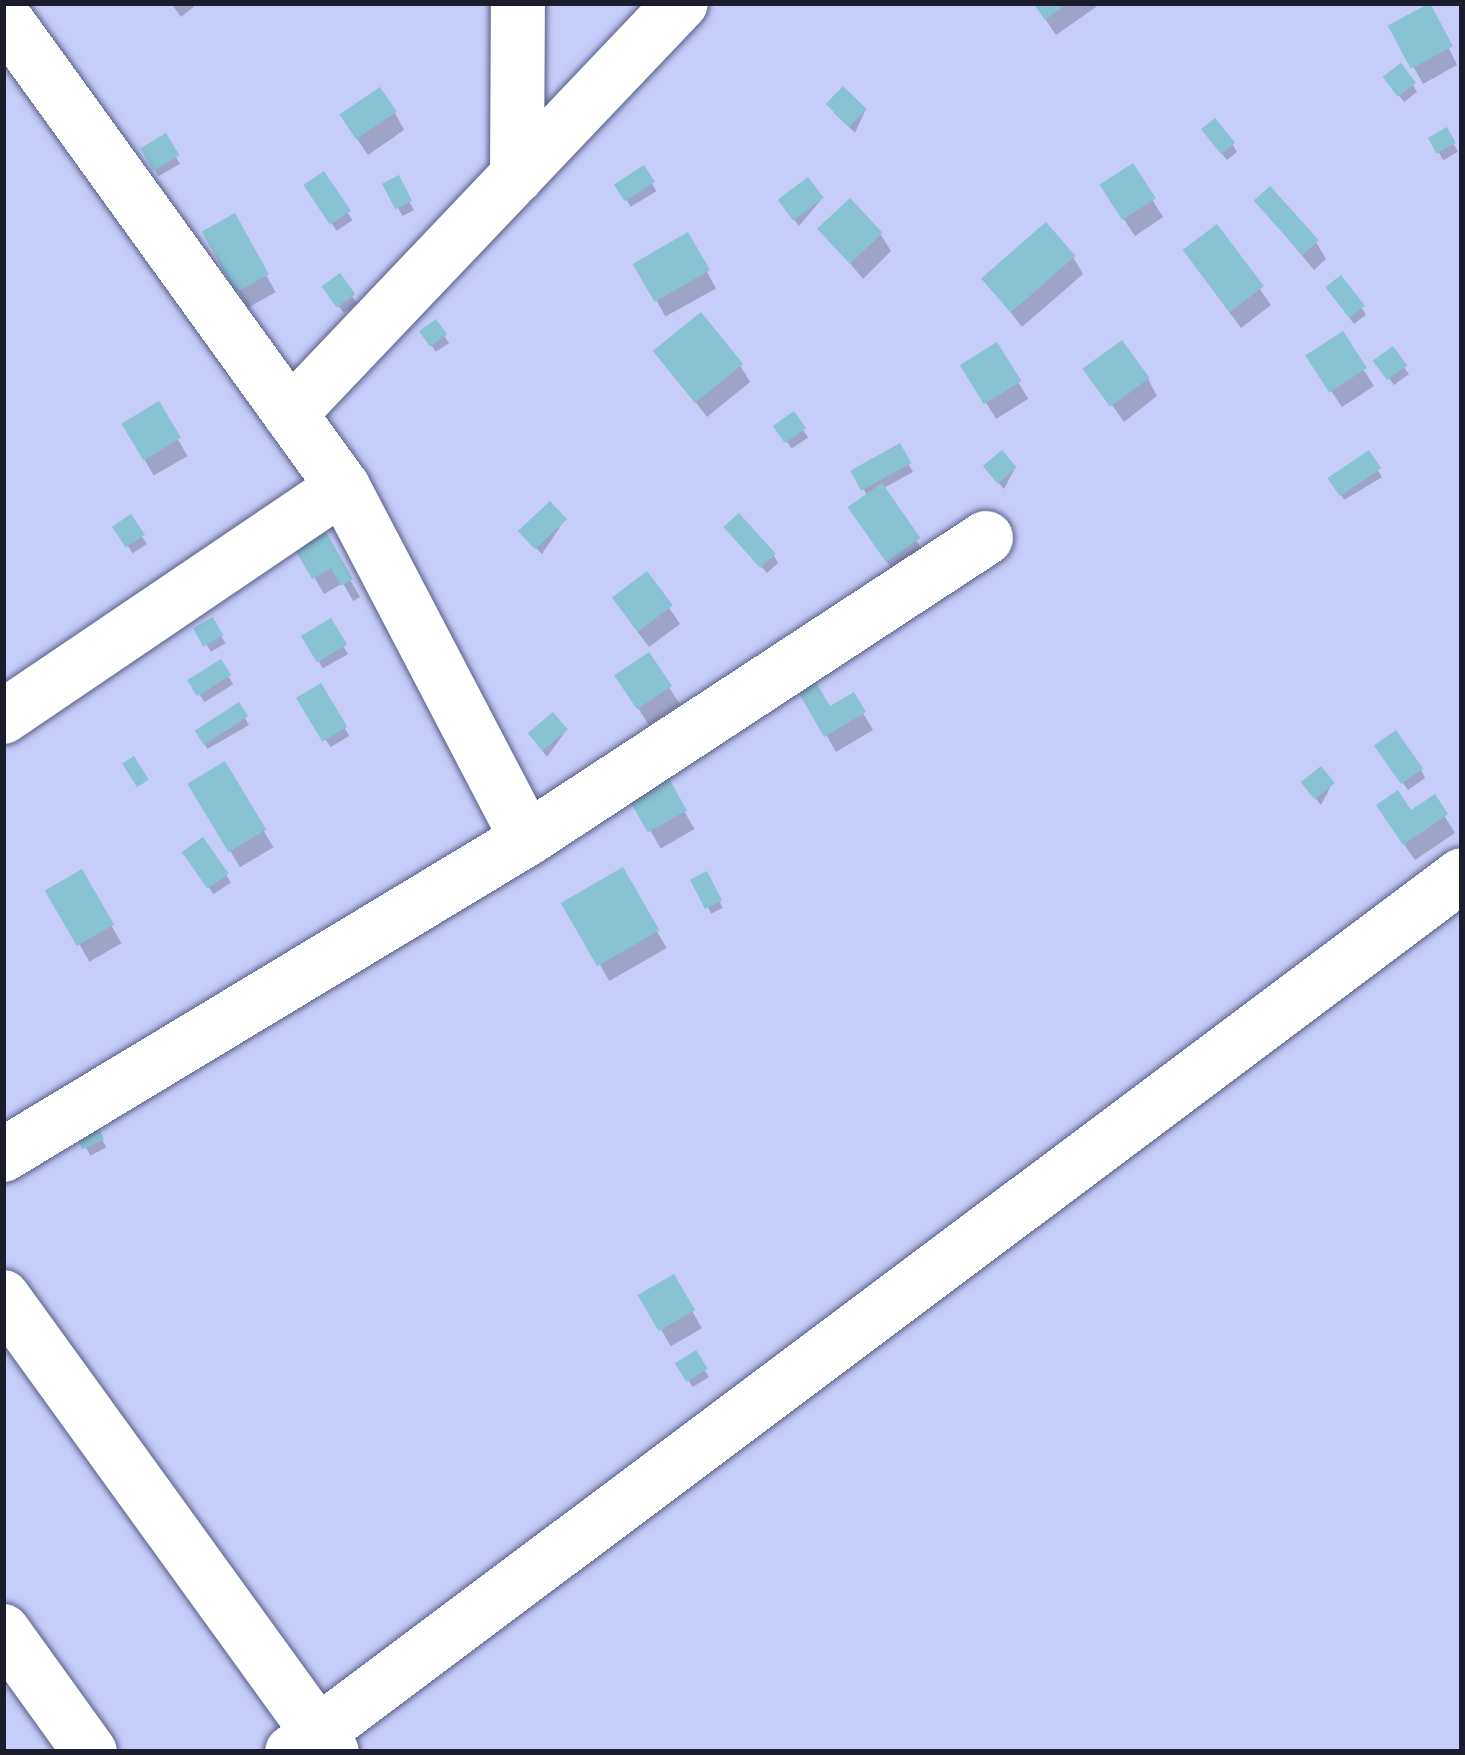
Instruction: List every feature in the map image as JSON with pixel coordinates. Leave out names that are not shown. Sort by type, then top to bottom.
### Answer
[{"type":"street","points":[[517,176],[518,3]]},
{"type":"street","points":[[290,414],[681,3]]},
{"type":"street","points":[[3,16],[343,487],[527,839]]},
{"type":"street","points":[[3,717],[343,487]]},
{"type":"street","points":[[3,1155],[527,839],[986,538]]},
{"type":"street","points":[[3,1297],[314,1745],[1462,874]]},
{"type":"street","points":[[3,1631],[90,1752]]},
{"type":"building","points":[[1033,3],[1068,3],[1045,20]]},
{"type":"building","points":[[1430,3],[1453,46],[1411,69],[1388,26]]},
{"type":"building","points":[[1401,63],[1416,83],[1398,97],[1383,77]]},
{"type":"building","points":[[843,86],[867,109],[849,127],[826,104]]},
{"type":"building","points":[[380,87],[397,112],[356,139],[339,114]]},
{"type":"building","points":[[1215,118],[1235,143],[1221,154],[1201,129]]},
{"type":"building","points":[[1447,127],[1456,143],[1436,153],[1428,138]]},
{"type":"building","points":[[166,133],[179,155],[154,171],[140,148]]},
{"type":"building","points":[[1133,163],[1156,198],[1122,220],[1099,185]]},
{"type":"building","points":[[644,165],[655,182],[625,201],[614,185]]},
{"type":"building","points":[[324,171],[351,211],[330,225],[303,185]]},
{"type":"building","points":[[399,175],[412,201],[395,209],[382,184]]},
{"type":"building","points":[[808,177],[824,198],[793,221],[778,200]]},
{"type":"building","points":[[1270,186],[1319,240],[1302,255],[1254,201]]},
{"type":"building","points":[[850,198],[883,233],[850,264],[817,229]]},
{"type":"building","points":[[235,213],[269,274],[236,293],[202,231]]},
{"type":"building","points":[[1046,222],[1076,256],[1011,312],[981,278]]},
{"type":"building","points":[[1217,224],[1264,286],[1230,312],[1183,250]]},
{"type":"building","points":[[688,232],[710,270],[655,302],[633,264]]},
{"type":"building","points":[[340,273],[355,294],[337,308],[321,287]]},
{"type":"building","points":[[1341,275],[1365,306],[1349,318],[1325,287]]},
{"type":"building","points":[[701,312],[743,364],[695,403],[653,351]]},
{"type":"building","points":[[436,319],[447,334],[430,347],[419,331]]},
{"type":"building","points":[[1343,331],[1367,368],[1329,392],[1305,356]]},
{"type":"building","points":[[1122,340],[1150,378],[1110,407],[1082,369]]},
{"type":"building","points":[[997,342],[1021,381],[984,404],[960,365]]},
{"type":"building","points":[[1393,346],[1407,365],[1387,380],[1373,361]]},
{"type":"building","points":[[159,401],[181,438],[143,461],[121,424]]},
{"type":"building","points":[[794,411],[806,428],[785,443],[773,426]]},
{"type":"building","points":[[900,443],[911,463],[861,491],[850,471]]},
{"type":"building","points":[[1002,450],[1017,468],[998,484],[983,466]]},
{"type":"building","points":[[1369,450],[1381,468],[1340,496],[1328,478]]},
{"type":"building","points":[[882,483],[920,538],[886,562],[848,507]]},
{"type":"building","points":[[550,501],[567,519],[535,549],[518,531]]},
{"type":"building","points":[[739,513],[776,554],[760,568],[723,527]]},
{"type":"building","points":[[131,514],[145,535],[126,548],[112,527]]},
{"type":"building","points":[[326,532],[353,579],[341,586],[331,568],[312,579],[295,550]]},
{"type":"building","points":[[647,571],[673,605],[638,632],[612,597]]},
{"type":"building","points":[[213,617],[223,635],[203,647],[193,628]]},
{"type":"building","points":[[331,618],[347,645],[317,663],[301,636]]},
{"type":"building","points":[[649,652],[672,686],[637,709],[614,675]]},
{"type":"building","points":[[221,659],[231,675],[197,696],[187,680]]},
{"type":"building","points":[[813,677],[830,706],[854,692],[866,712],[824,737],[796,688]]},
{"type":"building","points":[[321,683],[347,727],[322,742],[296,698]]},
{"type":"building","points":[[239,702],[248,716],[204,745],[195,731]]},
{"type":"building","points":[[553,712],[568,730],[543,751],[528,733]]},
{"type":"building","points":[[1396,730],[1423,769],[1401,784],[1374,745]]},
{"type":"building","points":[[134,756],[149,780],[137,787],[122,763]]},
{"type":"building","points":[[225,761],[266,830],[228,852],[187,784]]},
{"type":"building","points":[[1321,766],[1335,783],[1315,799],[1301,782]]},
{"type":"building","points":[[666,773],[687,811],[647,832],[627,795]]},
{"type":"building","points":[[1398,790],[1411,810],[1435,794],[1448,814],[1403,845],[1376,805]]},
{"type":"building","points":[[203,837],[229,874],[208,889],[182,852]]},
{"type":"building","points":[[623,867],[660,930],[597,966],[561,903]]},
{"type":"building","points":[[82,869],[114,924],[77,946],[45,890]]},
{"type":"building","points":[[707,871],[722,900],[705,909],[690,880]]},
{"type":"building","points":[[96,1122],[104,1139],[82,1149],[74,1132]]},
{"type":"building","points":[[674,1274],[695,1310],[659,1331],[638,1295]]},
{"type":"building","points":[[696,1350],[708,1369],[686,1382],[675,1363]]}]
